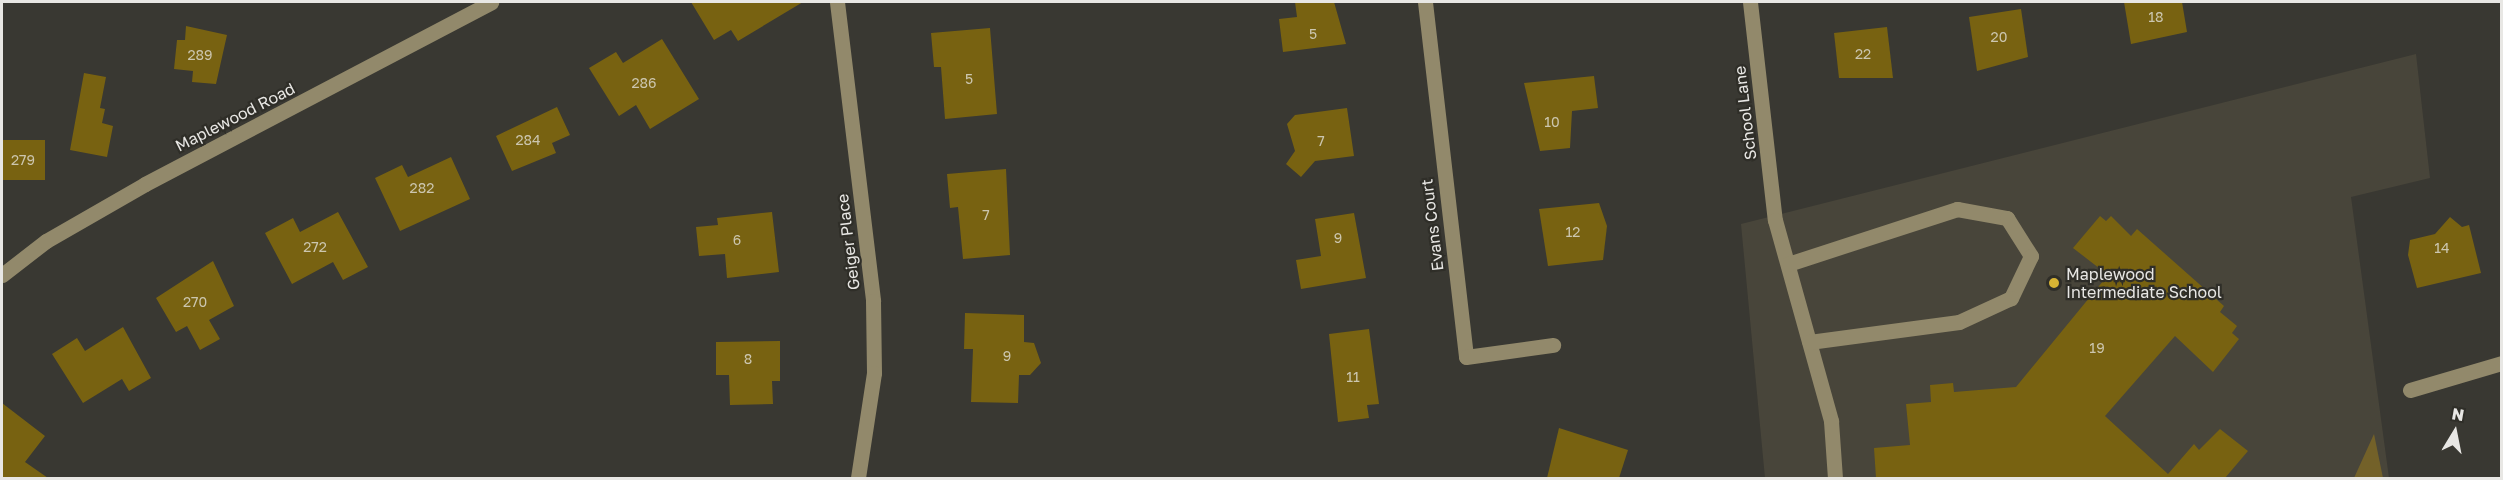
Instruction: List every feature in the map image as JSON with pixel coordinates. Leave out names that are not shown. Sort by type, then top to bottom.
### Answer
[{"type":"street","name":"Maplewood Road","points":[[2,275],[145,184],[490,2]]},
{"type":"street","name":"Geiger Place","points":[[837,2],[873,301],[874,373],[858,478]]},
{"type":"street","name":"Evans Court","points":[[1425,2],[1466,357],[1553,345]]},
{"type":"street","name":"School Lane","points":[[1750,2],[1775,220],[1831,421],[1835,478]]},
{"type":"street","points":[[1788,264],[1957,209],[2007,218],[2031,256],[2011,298],[1959,322],[1809,342]]},
{"type":"street","points":[[2410,390],[2502,363]]},
{"type":"shaded area","name":"Maplewood Intermediate School","points":[[2416,54],[2430,178],[2351,197],[2389,478],[1765,478],[1741,224]]},
{"type":"shaded area","points":[[2374,434],[2383,478],[2354,478]]},
{"type":"building","points":[[691,2],[803,2],[738,41],[731,30],[714,40]]},
{"type":"building","points":[[1295,2],[1334,2],[1346,44],[1283,52],[1279,19],[1297,17]]},
{"type":"building","points":[[2124,2],[2182,2],[2187,32],[2131,44]]},
{"type":"building","points":[[2021,9],[2028,57],[1977,71],[1969,17]]},
{"type":"building","points":[[186,26],[227,35],[216,84],[192,82],[193,71],[174,69],[177,40],[185,40]]},
{"type":"building","points":[[1887,27],[1893,78],[1839,78],[1834,33]]},
{"type":"building","points":[[990,28],[997,114],[945,119],[941,67],[934,67],[931,33]]},
{"type":"building","points":[[662,39],[699,99],[650,129],[636,105],[619,116],[589,68],[616,52],[623,63]]},
{"type":"building","points":[[84,73],[106,77],[100,108],[105,109],[102,123],[113,126],[107,157],[70,150]]},
{"type":"building","points":[[1594,76],[1598,108],[1572,111],[1570,148],[1540,151],[1524,83]]},
{"type":"building","points":[[557,107],[570,135],[552,143],[556,153],[512,171],[496,136]]},
{"type":"building","points":[[1347,108],[1354,156],[1315,161],[1301,177],[1286,164],[1295,151],[1287,124],[1295,115]]},
{"type":"building","points":[[2,140],[45,140],[45,180],[2,180]]},
{"type":"building","points":[[451,157],[470,199],[400,231],[375,178],[402,165],[408,177]]},
{"type":"building","points":[[1006,169],[1010,255],[963,259],[958,207],[950,208],[947,174]]},
{"type":"building","points":[[1599,203],[1607,226],[1603,260],[1548,266],[1539,209]]},
{"type":"building","points":[[338,212],[368,267],[343,280],[333,262],[292,284],[265,233],[293,218],[300,232]]},
{"type":"building","points":[[772,212],[779,272],[727,278],[725,254],[699,256],[696,227],[718,225],[717,218]]},
{"type":"building","points":[[1354,213],[1366,278],[1301,289],[1296,260],[1321,256],[1315,219]]},
{"type":"building","name":"Maplewood Intermediate School","points":[[2100,216],[2106,221],[2111,216],[2131,236],[2137,229],[2224,306],[2220,312],[2237,326],[2232,333],[2239,339],[2213,372],[2175,336],[2105,416],[2168,474],[2194,444],[2199,450],[2220,429],[2248,451],[2225,478],[1876,478],[1874,448],[1910,445],[1906,404],[1931,402],[1930,385],[1953,383],[1954,392],[2016,387],[2108,275],[2073,248]]},
{"type":"building","points":[[2450,217],[2462,227],[2469,225],[2481,273],[2417,288],[2408,255],[2410,240],[2435,234]]},
{"type":"building","points":[[213,261],[234,306],[209,320],[220,339],[200,350],[187,326],[176,332],[156,298]]},
{"type":"building","points":[[965,313],[1024,315],[1024,342],[1034,343],[1041,363],[1030,375],[1019,375],[1018,403],[971,402],[973,349],[964,349]]},
{"type":"building","points":[[123,327],[151,378],[129,391],[122,379],[83,403],[52,354],[77,338],[85,351]]},
{"type":"building","points":[[1369,329],[1379,404],[1367,405],[1369,418],[1338,422],[1329,334]]},
{"type":"building","points":[[780,341],[780,381],[772,381],[773,404],[730,405],[729,375],[716,375],[716,342]]},
{"type":"building","points":[[2,403],[45,436],[25,462],[48,478],[2,478]]},
{"type":"building","points":[[1559,428],[1628,450],[1619,478],[1547,478]]},
{"type":"place","name":"Maplewood Intermediate School","points":[[2054,283]]}]
